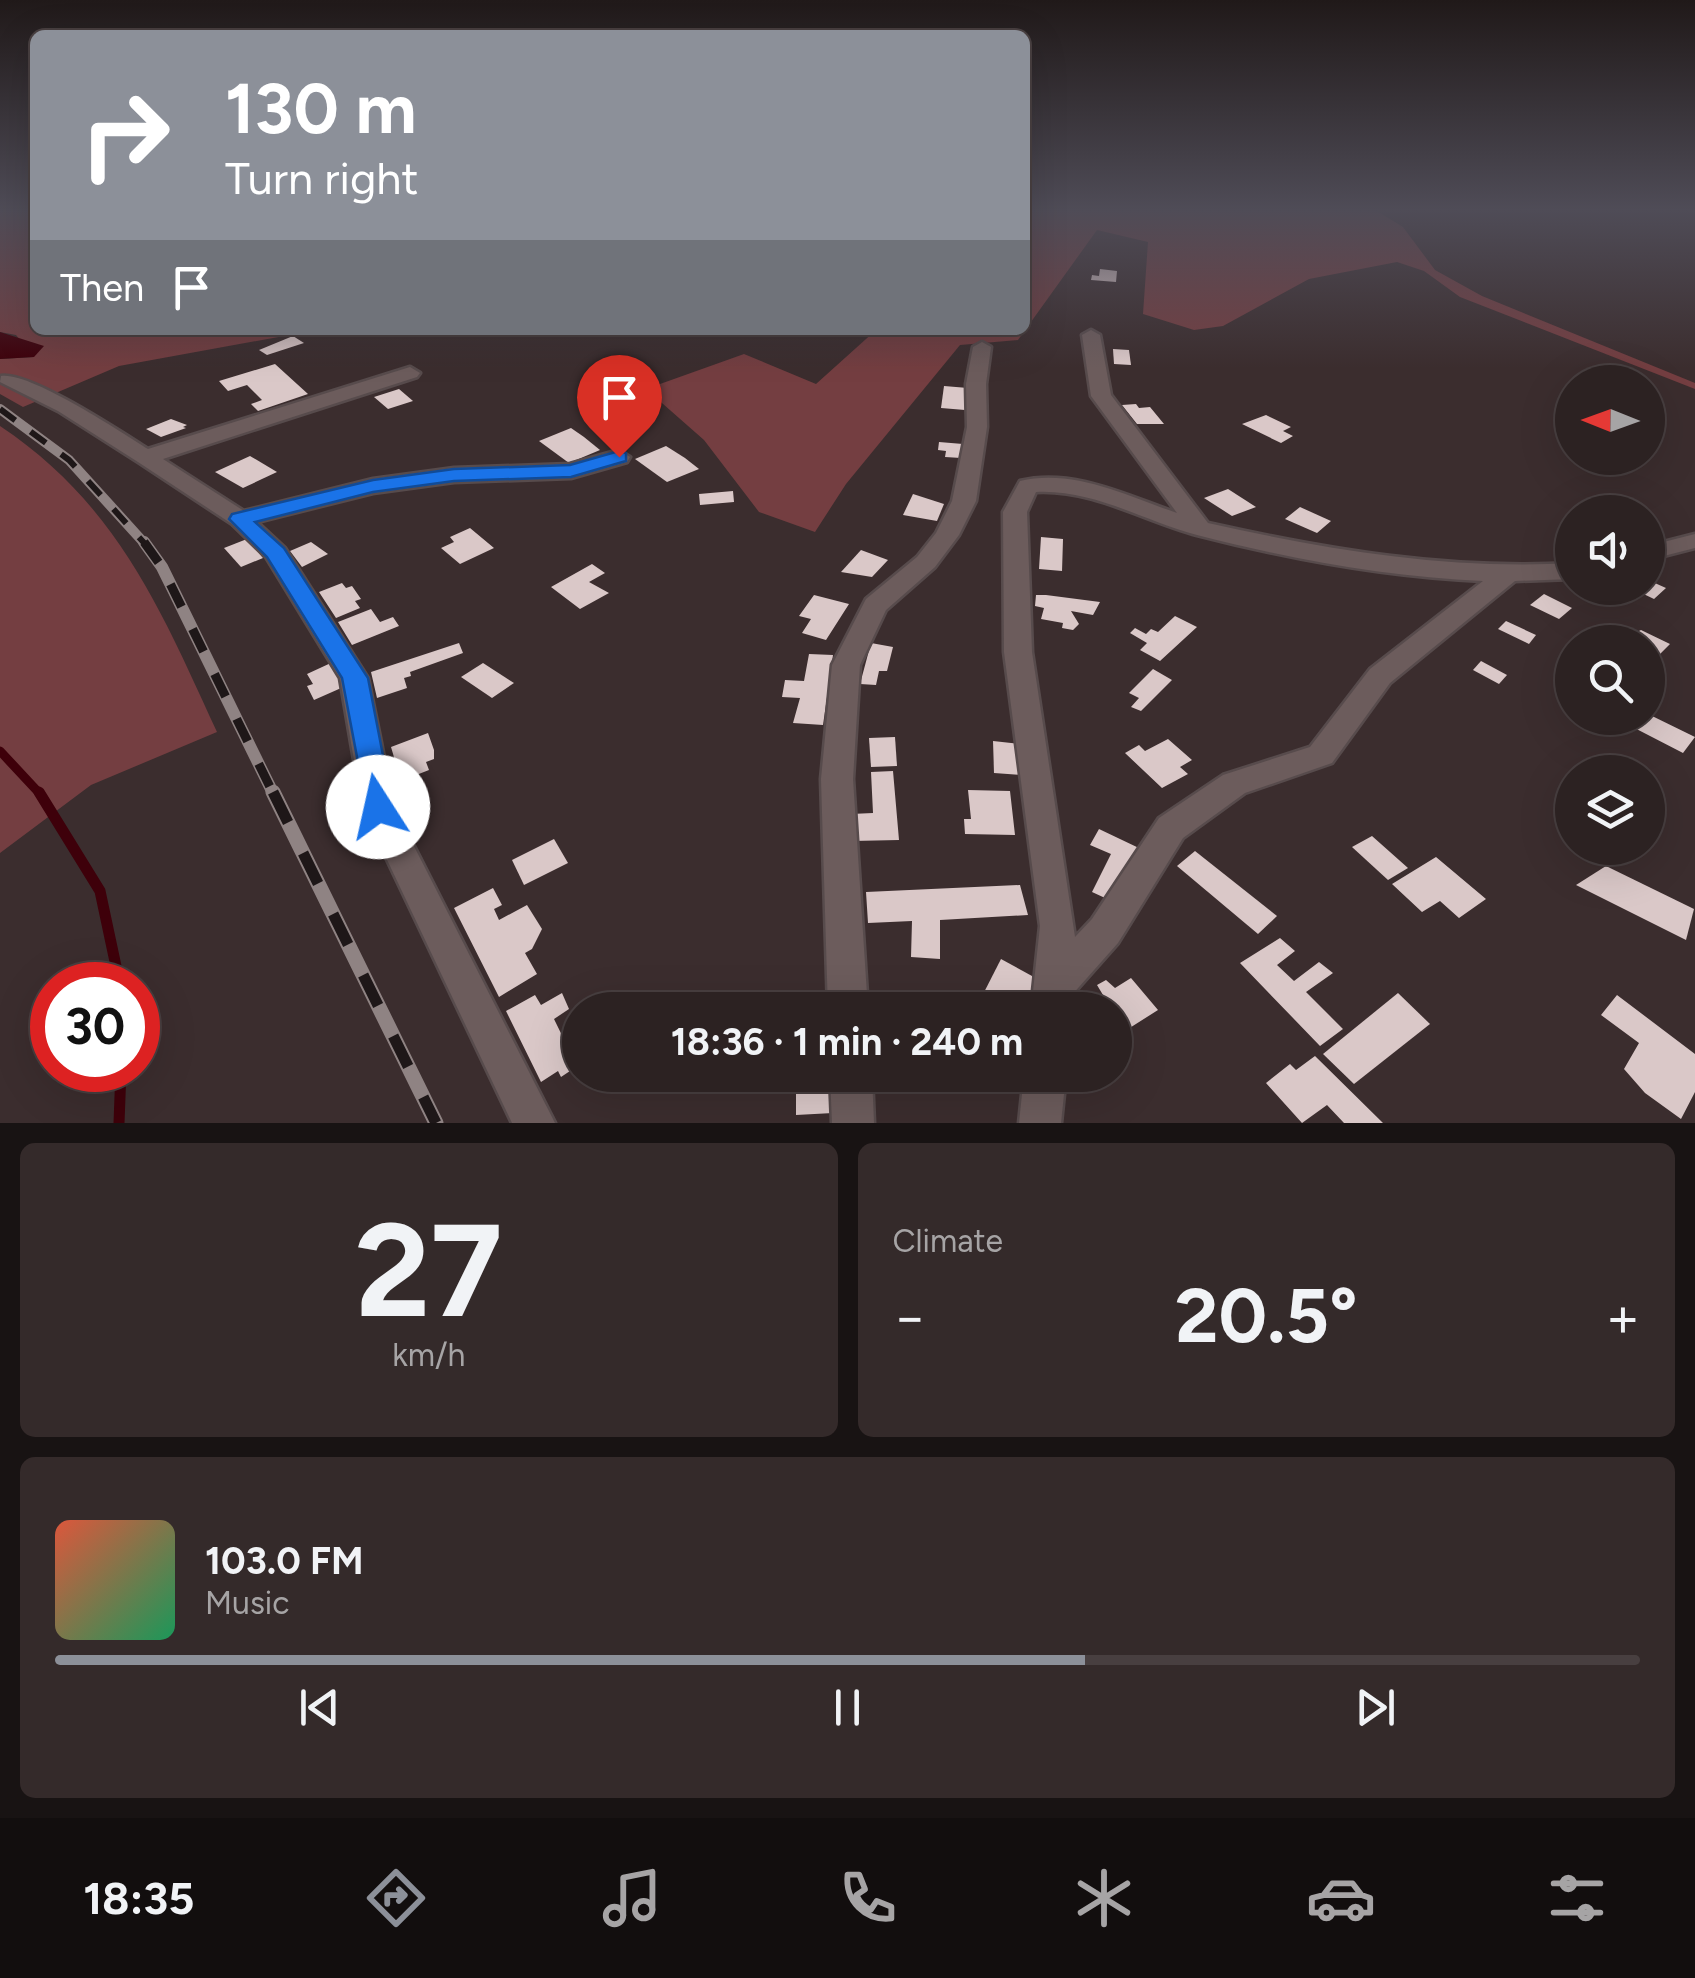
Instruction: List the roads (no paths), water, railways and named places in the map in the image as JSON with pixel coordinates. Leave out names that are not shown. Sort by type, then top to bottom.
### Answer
[{"type":"street","points":[[1091,334],[1101,396],[1200,528]]},
{"type":"street","points":[[847,992],[837,780],[846,665],[875,605],[926,562],[947,535],[964,501],[977,427],[976,384],[982,347]]},
{"type":"street","points":[[146,457],[410,372]]},
{"type":"street","points":[[8,380],[66,407],[146,457],[240,519],[276,553],[354,678],[378,807],[534,1123]]},
{"type":"street","points":[[240,519],[373,486],[454,475],[571,471],[619,457]]},
{"type":"street","points":[[1053,992],[1058,926],[1018,652],[1015,512],[1028,486],[1047,483],[1075,488],[1200,528],[1377,564],[1506,576],[1555,572]]},
{"type":"street","points":[[1665,549],[1695,542]]},
{"type":"street","points":[[1058,992],[1105,931],[1171,828],[1234,784],[1321,755],[1380,676],[1506,576]]},
{"type":"street","points":[[852,1092],[853,1123]]},
{"type":"street","points":[[1040,1123],[1043,1092]]},
{"type":"waterway","points":[[0,751],[41,795]]},
{"type":"waterway","points":[[41,795],[100,891],[115,962]]},
{"type":"waterway","points":[[119,1123],[120,1092]]},
{"type":"railway","points":[[0,409],[69,460],[146,545]]},
{"type":"railway","points":[[144,542],[162,567],[274,795]]},
{"type":"railway","points":[[273,792],[436,1123]]}]
